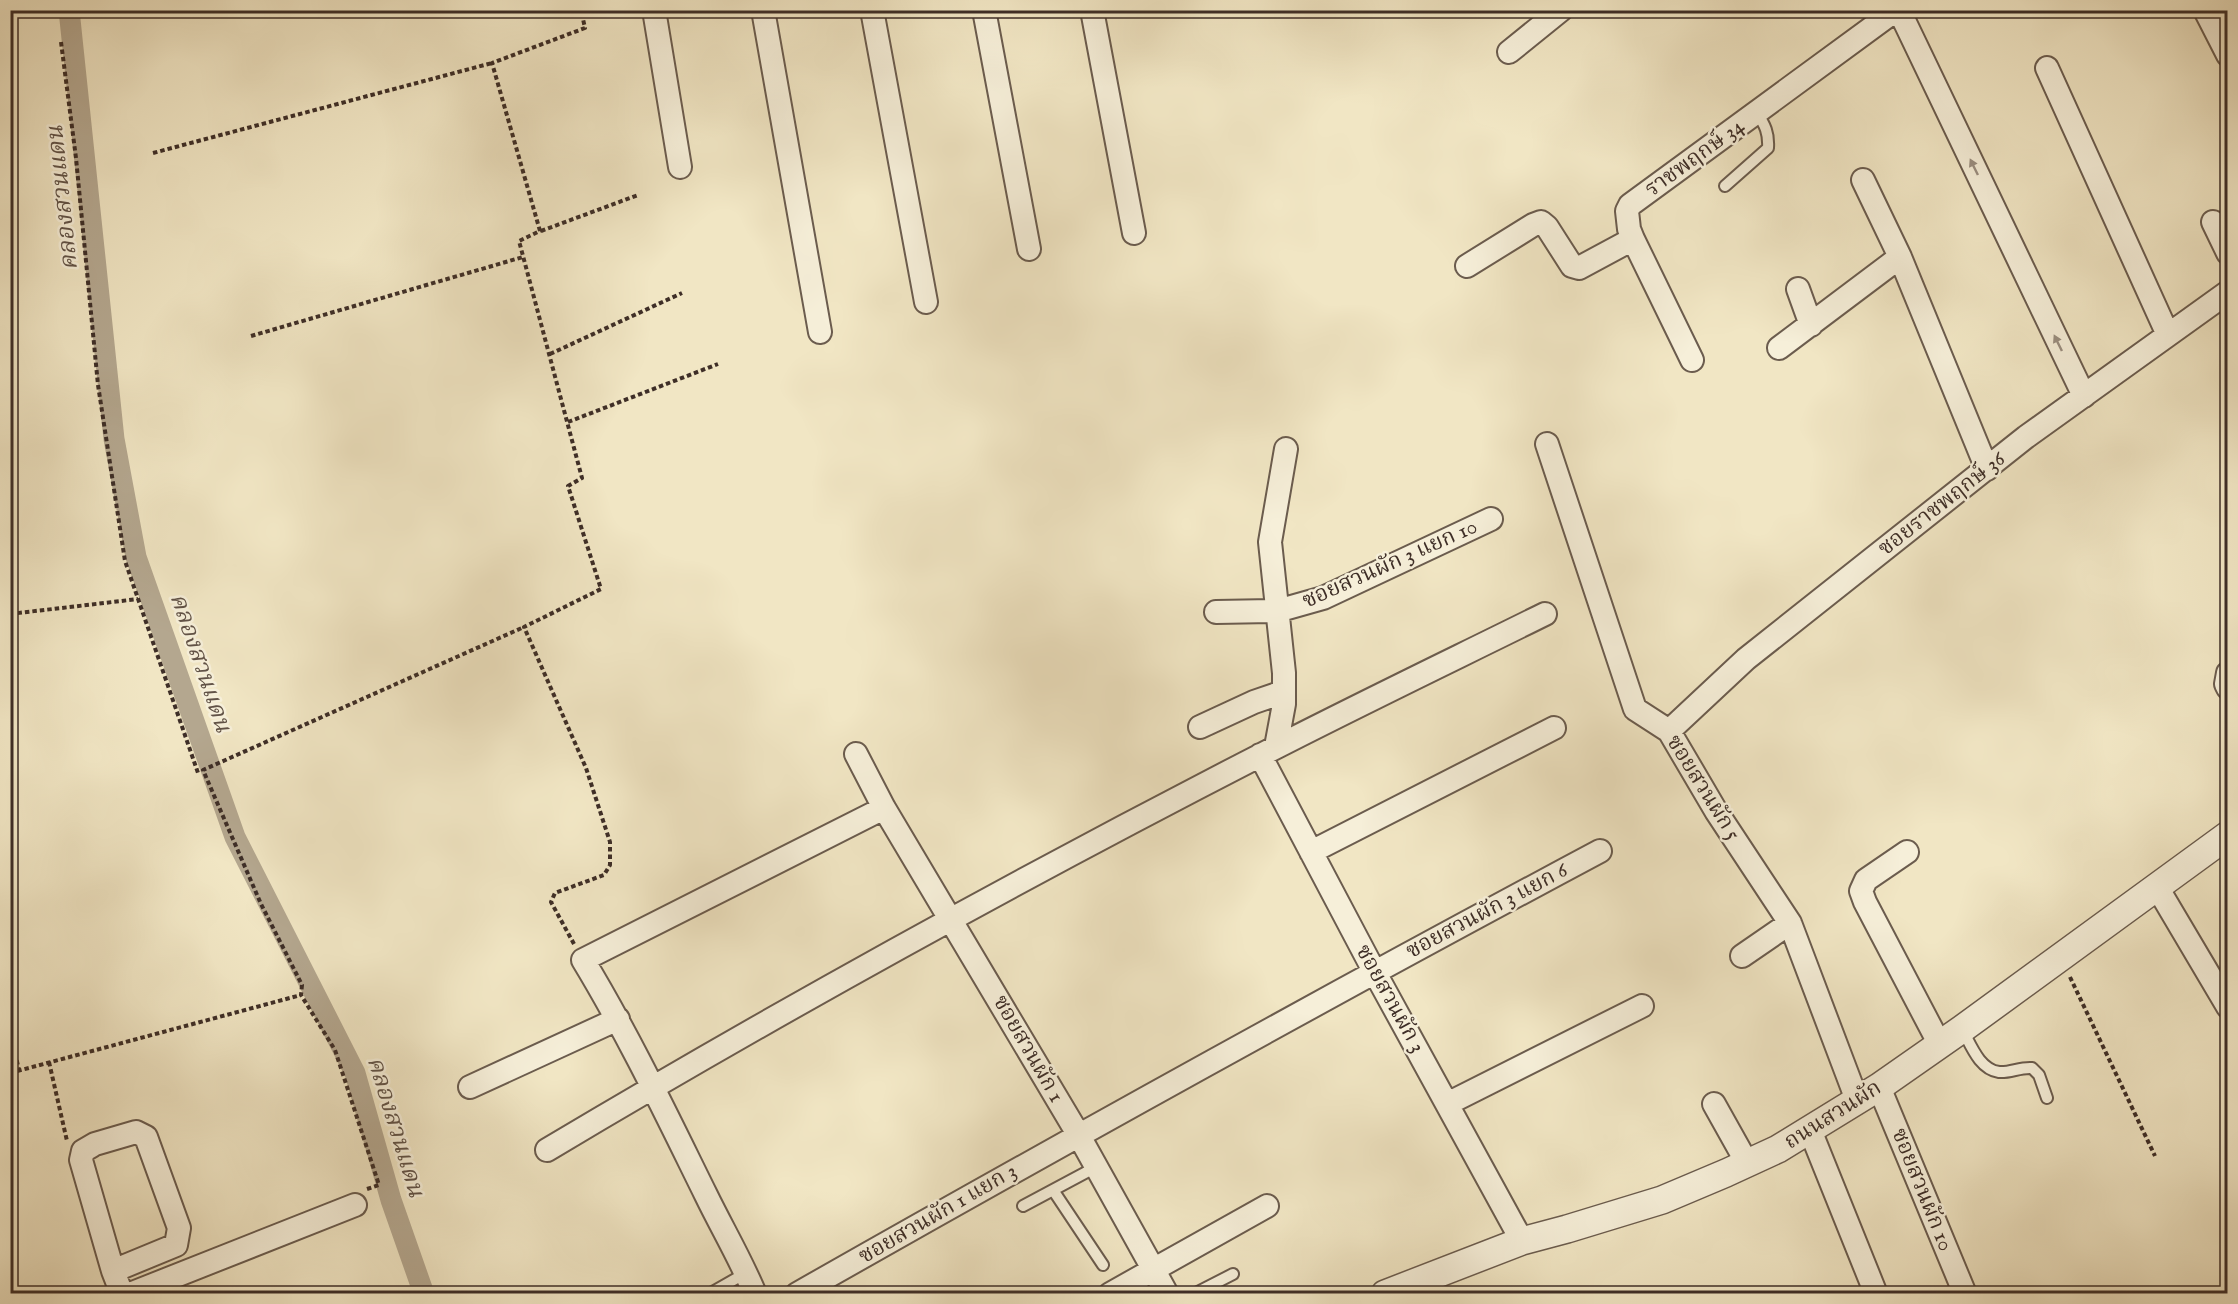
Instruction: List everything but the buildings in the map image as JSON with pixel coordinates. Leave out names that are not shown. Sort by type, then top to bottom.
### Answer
[{"type":"street","points":[[654,10],[680,166]]},
{"type":"street","points":[[763,10],[820,332]]},
{"type":"street","points":[[872,10],[926,302]]},
{"type":"street","points":[[984,10],[1029,249]]},
{"type":"street","points":[[1092,10],[1134,233]]},
{"type":"street","points":[[1509,52],[1561,10]]},
{"type":"street","points":[[1897,10],[2084,396]]},
{"type":"street","name":"ราชพฤกษ์ 34","points":[[1692,360],[1634,239],[1627,218],[1630,205],[1897,10]]},
{"type":"street","points":[[2205,10],[2228,55]]},
{"type":"street","points":[[2047,68],[2168,334]]},
{"type":"street","points":[[1863,180],[1900,257],[1987,469]]},
{"type":"street","points":[[1467,266],[1541,222],[1572,266],[1579,268],[1634,239]]},
{"type":"street","points":[[2213,222],[2228,253]]},
{"type":"street","points":[[1779,348],[1900,257]]},
{"type":"street","points":[[1798,289],[1811,325]]},
{"type":"street","name":"ซอยราชพฤกษ์ 36","points":[[1669,731],[1746,660],[1987,469],[2228,292]]},
{"type":"street","name":"ซอยสวนผัก 5","points":[[1547,444],[1635,709],[1669,731],[1716,811],[1790,923],[1868,1093]]},
{"type":"street","points":[[1268,751],[1284,704],[1284,673],[1270,542],[1286,449]]},
{"type":"street","name":"ซอยสวนผัก 3 แยก 10","points":[[1216,612],[1277,611],[1323,598],[1491,519]]},
{"type":"street","points":[[547,1150],[653,1086],[951,919],[1268,751],[1545,614]]},
{"type":"street","points":[[2228,673],[2226,676],[2228,688]]},
{"type":"street","points":[[1200,727],[1254,702],[1283,692]]},
{"type":"street","points":[[1311,852],[1554,728]]},
{"type":"street","name":"ซอยสวนผัก 3","points":[[1268,751],[1311,852],[1522,1241]]},
{"type":"street","name":"ซอยสวนผัก 1","points":[[856,754],[884,808],[1078,1134],[1167,1293]]},
{"type":"street","points":[[755,1293],[653,1086],[618,1019],[583,960],[884,808]]},
{"type":"street","name":"ถนนสวนผัก","points":[[1385,1293],[1522,1241],[1662,1200],[1748,1163],[1810,1130],[1940,1045],[2228,835]]},
{"type":"street","name":"ซอยสวนผัก 3 แยก 6","points":[[1078,1134],[1374,971],[1600,851]]},
{"type":"street","points":[[1907,852],[1866,880],[1861,891],[1940,1045]]},
{"type":"street","points":[[2157,887],[2228,1007]]},
{"type":"street","points":[[1742,956],[1790,923]]},
{"type":"street","points":[[1447,1104],[1642,1006]]},
{"type":"street","points":[[470,1088],[618,1019]]},
{"type":"street","name":"ซอยสวนผัก 10","points":[[1868,1093],[1965,1293]]},
{"type":"street","points":[[1714,1104],[1748,1163]]},
{"type":"street","points":[[1810,1130],[1876,1293]]},
{"type":"street","points":[[112,1271],[176,1245],[179,1228],[146,1137],[136,1132],[95,1144],[83,1151],[81,1160],[112,1271],[135,1292],[357,1199]]},
{"type":"street","name":"ซอยสวนผัก 1 แยก 3","points":[[797,1293],[1078,1134]]},
{"type":"street","points":[[1110,1293],[1268,1206]]},
{"type":"lane","points":[[1725,186],[1768,148],[1769,137],[1766,126],[1757,113]]},
{"type":"lane","points":[[1962,1029],[1981,1062],[1999,1072],[2023,1067],[2032,1068],[2047,1098]]},
{"type":"lane","points":[[1023,1206],[1096,1167]]},
{"type":"lane","points":[[1053,1190],[1103,1265]]},
{"type":"lane","points":[[709,1293],[747,1273]]},
{"type":"lane","points":[[1194,1293],[1233,1274]]},
{"type":"path","points":[[153,153],[492,63],[585,28],[581,10]]},
{"type":"path","points":[[61,42],[76,158],[98,385],[125,561],[198,773]]},
{"type":"path","points":[[492,63],[540,231]]},
{"type":"path","points":[[357,1199],[379,1185],[334,1050],[301,995],[302,985],[261,904],[203,770],[524,627],[602,589],[568,486],[582,478],[519,241],[638,195]]},
{"type":"path","points":[[251,336],[523,257]]},
{"type":"path","points":[[550,354],[682,293]]},
{"type":"path","points":[[568,422],[718,364]]},
{"type":"path","points":[[10,614],[138,599]]},
{"type":"path","points":[[524,627],[586,768],[610,842],[610,865],[604,875],[555,893],[551,902],[583,960]]},
{"type":"path","points":[[2061,957],[2155,1156]]},
{"type":"path","points":[[10,1072],[301,995]]},
{"type":"path","points":[[10,1031],[19,1070]]},
{"type":"waterway","name":"คลองสวนแดน","points":[[69,10],[114,439],[136,557],[235,837],[355,1073],[391,1200],[424,1294]]}]
